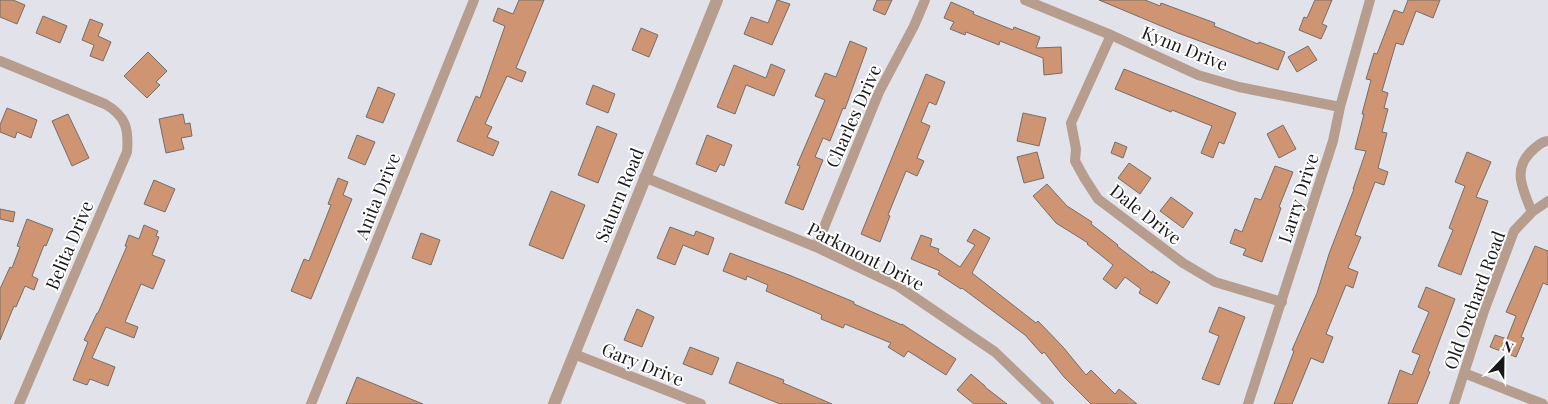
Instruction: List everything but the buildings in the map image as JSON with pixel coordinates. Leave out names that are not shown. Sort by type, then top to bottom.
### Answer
[{"type":"street","name":"Anita Drive","points":[[311,404],[474,0]]},
{"type":"street","name":"Saturn Road","points":[[554,404],[717,0]]},
{"type":"street","name":"Charles Drive","points":[[816,247],[879,92],[914,26],[925,0]]},
{"type":"street","name":"Kynn Drive","points":[[1025,0],[1111,35],[1198,75],[1239,87],[1340,107]]},
{"type":"street","name":"Larry Drive","points":[[1248,404],[1333,140],[1340,107],[1370,0]]},
{"type":"street","name":"Dale Drive","points":[[1111,35],[1071,123],[1076,149],[1075,161],[1084,179],[1098,199],[1183,263],[1216,282],[1282,302]]},
{"type":"street","name":"Belita Drive","points":[[0,61],[105,104],[117,111],[124,122],[129,136],[127,152],[19,404]]},
{"type":"street","points":[[1532,212],[1523,189],[1519,171],[1529,153],[1544,141],[1548,141]]},
{"type":"street","name":"Parkmont Drive","points":[[644,177],[816,247],[898,286],[995,352],[1049,404]]},
{"type":"street","name":"Old Orchard Road","points":[[1454,404],[1484,311],[1514,230],[1532,212],[1548,201]]},
{"type":"street","name":"Gary Drive","points":[[574,354],[700,404]]},
{"type":"street","points":[[1464,373],[1543,404]]}]
